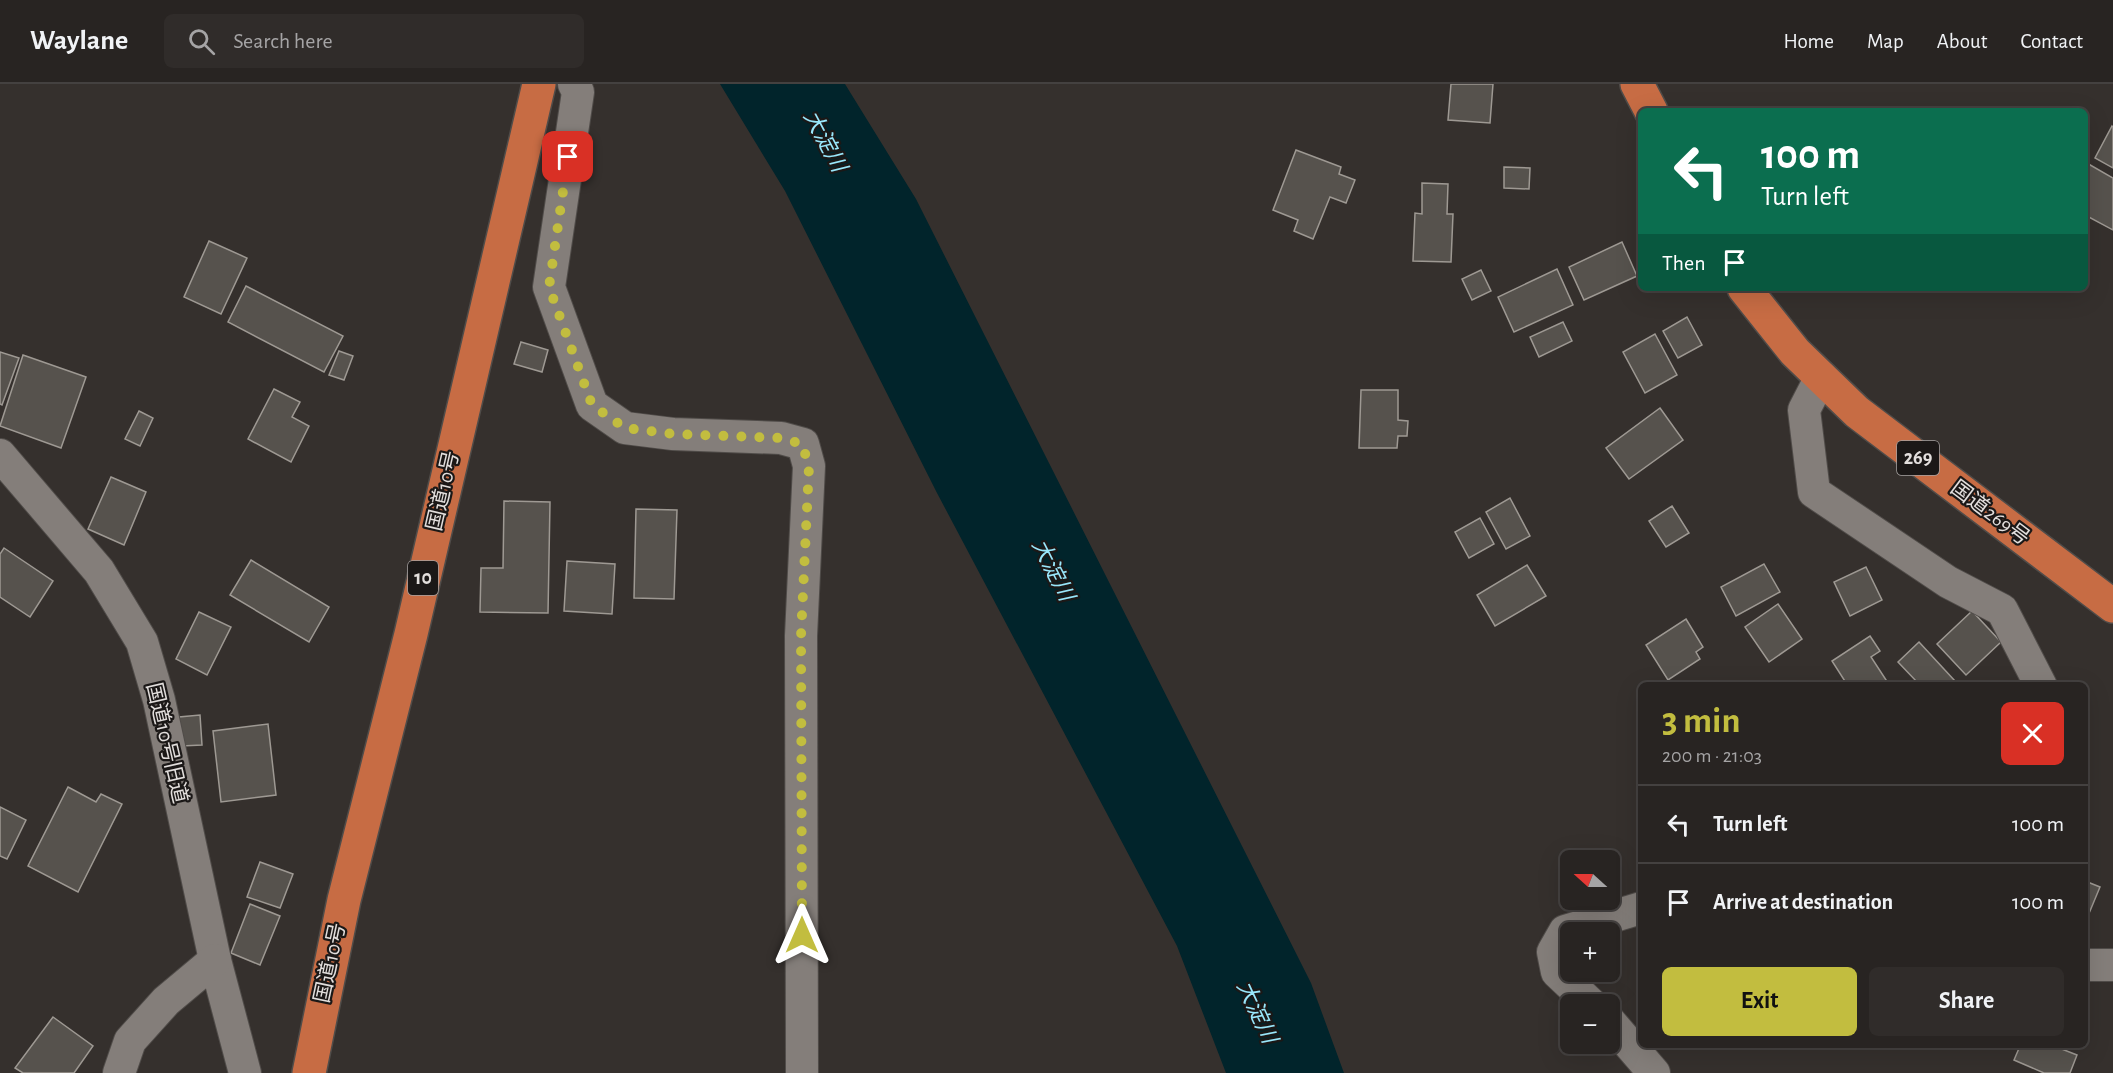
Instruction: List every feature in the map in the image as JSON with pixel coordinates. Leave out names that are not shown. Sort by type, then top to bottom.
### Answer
[{"type":"highway","name":"国道10号","points":[[309,1073],[344,900],[411,634],[539,84]]},
{"type":"highway","points":[[1637,84],[1649,108]]},
{"type":"highway","name":"国道269号","points":[[1746,291],[1795,352],[1857,412],[2113,606]]},
{"type":"street","points":[[574,84],[578,92],[549,287],[592,405],[625,428],[673,434],[781,438],[802,444],[809,466],[801,636],[802,1073]]},
{"type":"street","points":[[1821,377],[1804,410],[1814,492],[1948,582],[2002,610],[2039,682]]},
{"type":"street","name":"国道10号旧道","points":[[0,455],[99,571],[142,642],[159,700],[215,960],[245,1073]]},
{"type":"street","points":[[1580,994],[1557,972],[1553,952],[1566,931],[1638,909]]},
{"type":"street","points":[[119,1073],[130,1041],[166,1001],[215,960]]},
{"type":"street","points":[[2088,965],[2113,965]]},
{"type":"street","points":[[1620,1034],[1654,1073]]},
{"type":"water","name":"大淀川","points":[[720,84],[845,84],[916,199],[1311,983],[1344,1073],[1226,1073],[1177,946],[937,493],[785,191]]},
{"type":"building","points":[[1451,84],[1493,84],[1490,123],[1448,120]]},
{"type":"building","points":[[2113,127],[2113,168],[2095,158]]},
{"type":"building","points":[[1296,150],[1341,167],[1339,174],[1355,180],[1346,203],[1330,197],[1313,239],[1294,231],[1298,220],[1273,210]]},
{"type":"building","points":[[2088,164],[2113,178],[2113,230],[2088,217]]},
{"type":"building","points":[[1504,167],[1530,168],[1529,189],[1504,188]]},
{"type":"building","points":[[1422,183],[1448,184],[1447,214],[1453,214],[1451,262],[1413,261],[1415,213],[1422,214]]},
{"type":"building","points":[[209,241],[247,258],[221,314],[184,297]]},
{"type":"building","points":[[1622,242],[1637,276],[1584,300],[1569,267]]},
{"type":"building","points":[[1557,269],[1573,305],[1514,332],[1498,297]]},
{"type":"building","points":[[1481,270],[1491,291],[1472,300],[1462,279]]},
{"type":"building","points":[[246,286],[343,336],[324,372],[228,322]]},
{"type":"building","points":[[1687,317],[1702,345],[1678,358],[1663,331]]},
{"type":"building","points":[[1563,322],[1572,341],[1539,357],[1530,337]]},
{"type":"building","points":[[1655,334],[1677,375],[1645,393],[1623,352]]},
{"type":"building","points":[[521,342],[548,350],[542,372],[514,364]]},
{"type":"building","points":[[339,351],[353,356],[344,380],[329,375]]},
{"type":"building","points":[[0,352],[19,358],[2,405],[0,404]]},
{"type":"building","points":[[23,355],[86,377],[61,448],[0,426]]},
{"type":"building","points":[[274,389],[300,402],[292,417],[309,426],[291,462],[248,439]]},
{"type":"building","points":[[1361,390],[1398,390],[1398,420],[1408,421],[1407,436],[1398,436],[1397,448],[1359,448]]},
{"type":"building","points":[[1660,408],[1683,440],[1629,479],[1606,448]]},
{"type":"building","points":[[139,411],[153,418],[140,446],[125,439]]},
{"type":"building","points":[[111,477],[146,492],[124,545],[88,529]]},
{"type":"building","points":[[1510,498],[1530,536],[1506,549],[1486,512]]},
{"type":"building","points":[[504,501],[550,502],[548,613],[480,612],[481,568],[503,568]]},
{"type":"building","points":[[1672,506],[1689,533],[1666,547],[1649,521]]},
{"type":"building","points":[[636,509],[677,510],[674,599],[634,598]]},
{"type":"building","points":[[1480,518],[1494,544],[1469,558],[1455,532]]},
{"type":"building","points":[[4,548],[53,581],[30,617],[0,597],[0,554]]},
{"type":"building","points":[[251,560],[329,607],[309,642],[230,595]]},
{"type":"building","points":[[567,561],[615,564],[612,614],[564,611]]},
{"type":"building","points":[[1764,564],[1780,592],[1736,616],[1721,587]]},
{"type":"building","points":[[1527,565],[1546,596],[1495,626],[1477,595]]},
{"type":"building","points":[[1866,567],[1882,600],[1850,616],[1834,582]]},
{"type":"building","points":[[1778,604],[1802,639],[1769,662],[1745,627]]},
{"type":"building","points":[[1972,611],[2001,642],[1966,675],[1937,644]]},
{"type":"building","points":[[199,612],[231,627],[207,675],[176,659]]},
{"type":"building","points":[[1686,619],[1703,647],[1696,652],[1700,659],[1668,680],[1646,645]]},
{"type":"building","points":[[1870,636],[1880,651],[1871,657],[1887,682],[1845,682],[1832,661]]},
{"type":"building","points":[[1919,642],[1955,681],[1917,682],[1898,662]]},
{"type":"building","points":[[200,715],[202,745],[181,746],[179,717]]},
{"type":"building","points":[[268,724],[276,795],[221,802],[213,731]]},
{"type":"building","points":[[68,787],[96,802],[101,794],[122,804],[78,892],[28,866]]},
{"type":"building","points":[[0,807],[26,820],[7,859],[0,856]]},
{"type":"building","points":[[260,862],[293,874],[280,908],[247,897]]},
{"type":"building","points":[[2088,882],[2100,887],[2088,916]]},
{"type":"building","points":[[250,904],[280,916],[260,965],[231,953]]},
{"type":"building","points":[[53,1017],[93,1046],[74,1073],[23,1073],[15,1068]]},
{"type":"building","points":[[2019,1048],[2059,1048],[2077,1055],[2070,1073],[2044,1073],[2014,1060]]},
{"type":"route","points":[[568,157],[549,287],[592,405],[625,428],[673,434],[781,438],[802,444],[809,466],[801,636],[802,935]]}]
